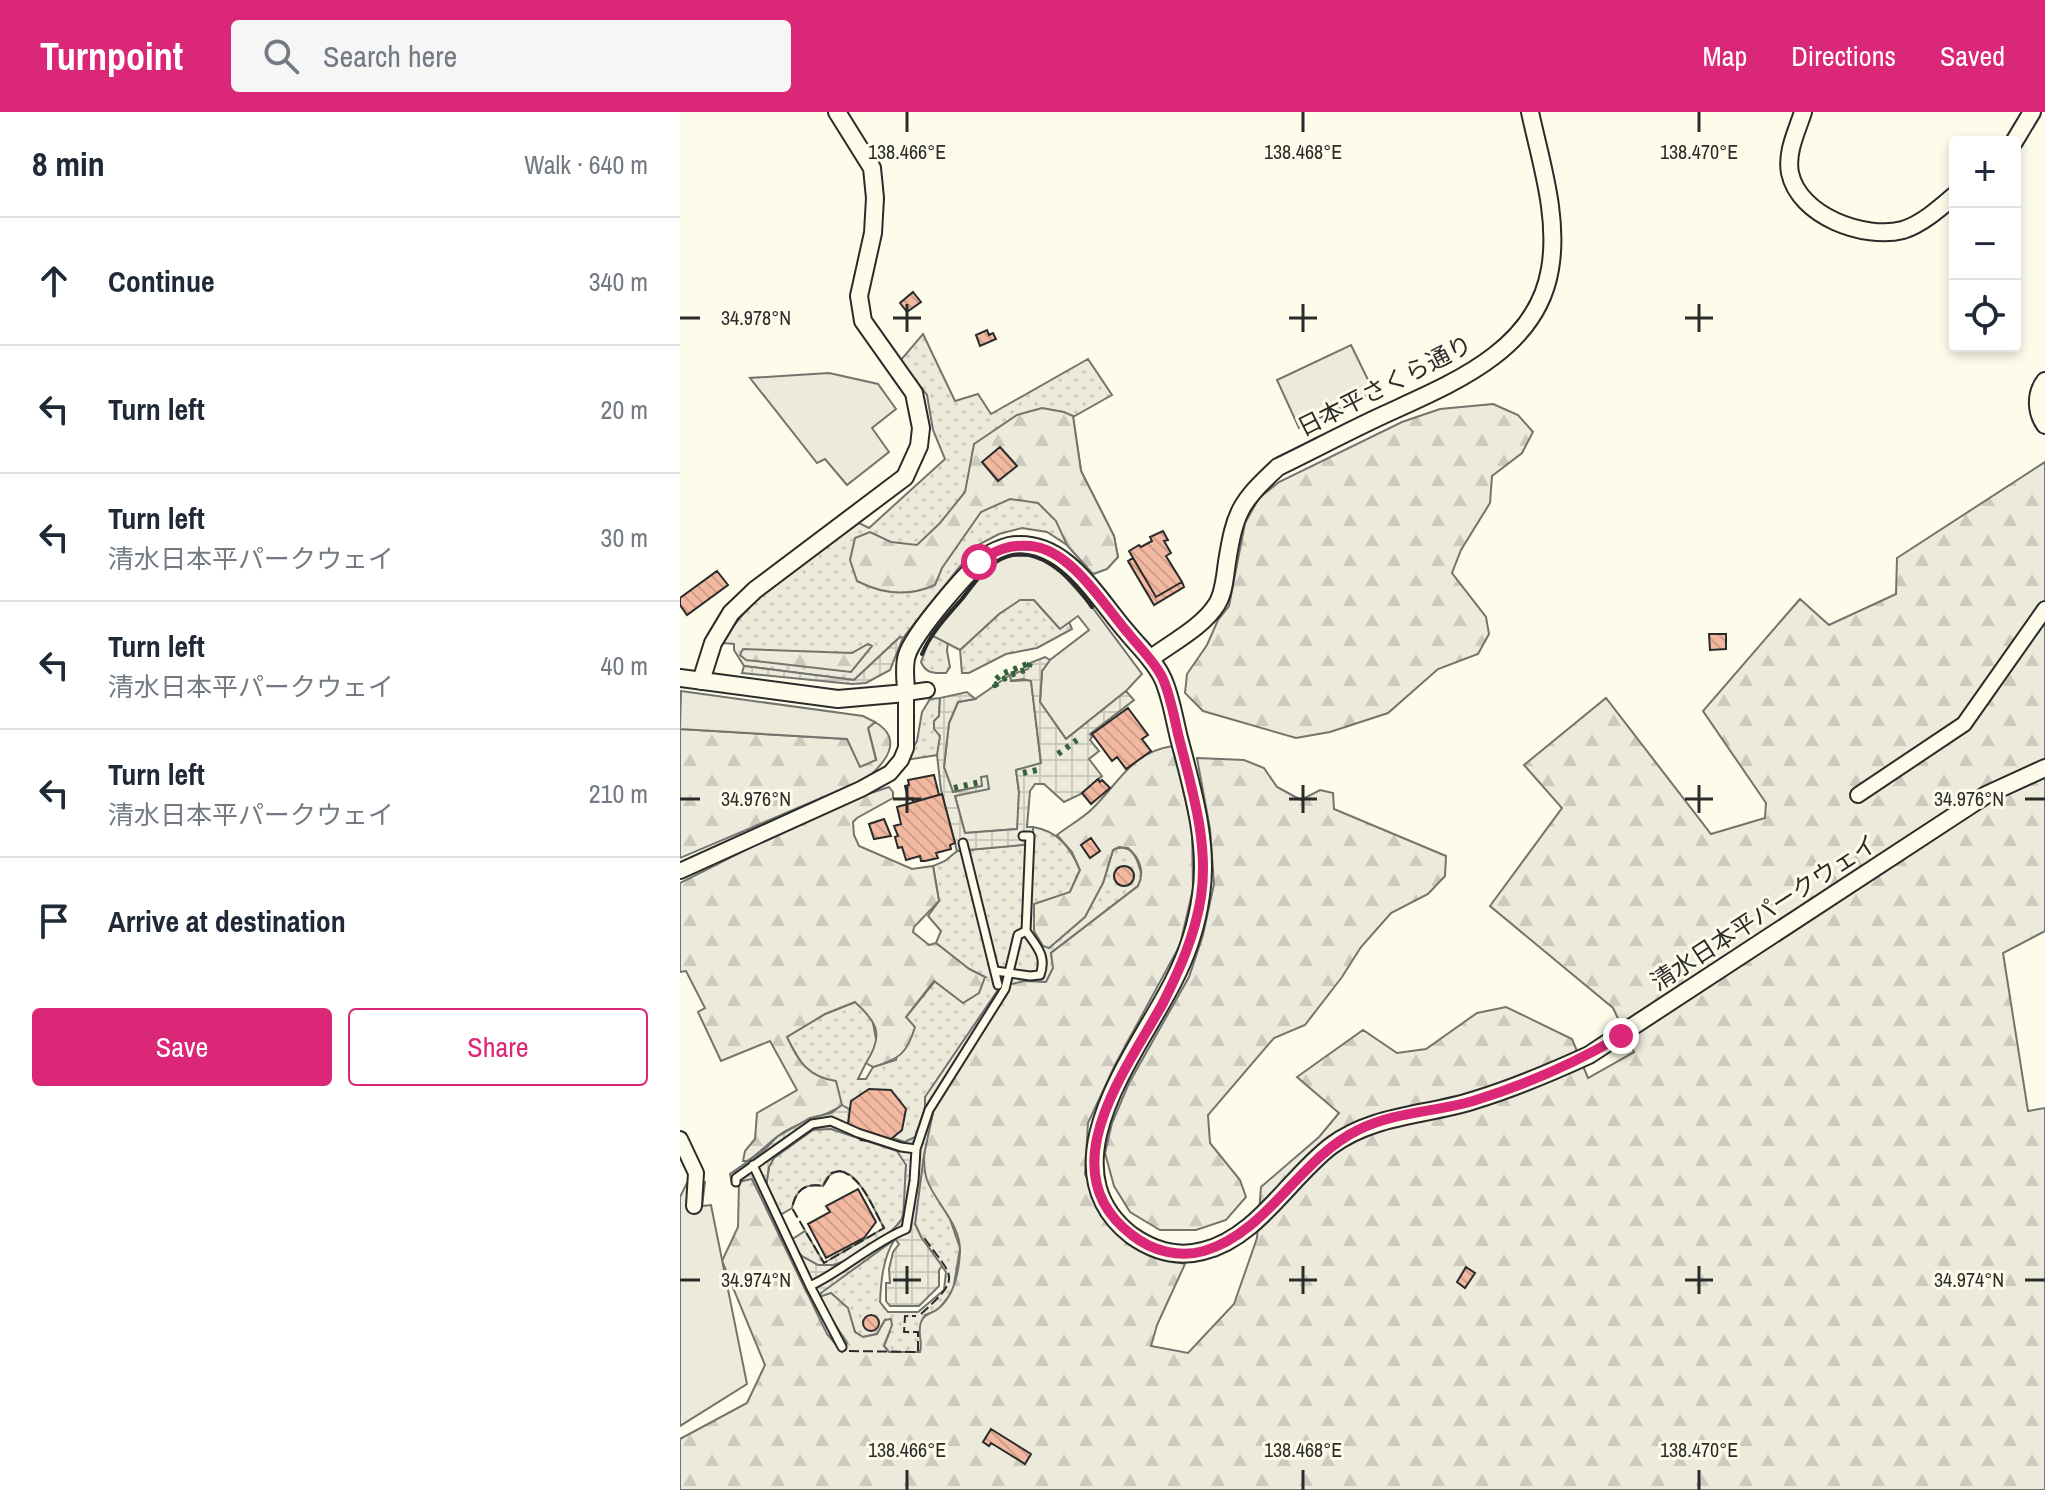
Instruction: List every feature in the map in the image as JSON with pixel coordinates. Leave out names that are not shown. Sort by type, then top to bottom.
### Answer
[{"type":"street","points":[[701,681],[713,643],[731,613],[755,590],[905,477],[919,446],[921,428],[914,393],[863,321],[859,296],[873,233],[875,198],[872,168],[837,112]]},
{"type":"street","name":"日本平さくら通り","points":[[1150,659],[1209,616],[1219,602],[1232,530],[1247,496],[1261,481],[1278,467],[1462,378],[1505,347],[1533,315],[1544,295],[1552,243],[1551,219],[1530,112]]},
{"type":"street","points":[[1803,112],[1792,144],[1791,174],[1807,201],[1824,216],[1841,225],[1861,230],[1904,229],[1949,199]]},
{"type":"street","points":[[2018,136],[2032,112]]},
{"type":"street","points":[[2045,381],[2039,389],[2038,406],[2045,425]]},
{"type":"street","points":[[680,871],[890,773],[906,748],[905,660],[916,637],[979,562],[993,552],[1008,547],[1043,548],[1068,562],[1150,659]]},
{"type":"street","points":[[1858,795],[1964,724],[2045,609]]},
{"type":"street","name":"清水日本平パークウェイ","points":[[1150,659],[1168,691],[1191,785],[1203,855],[1202,888],[1192,934],[1175,978],[1106,1106],[1095,1148],[1096,1181],[1122,1227],[1148,1246],[1168,1253],[1202,1252],[1247,1227],[1316,1158],[1372,1123],[1473,1101],[1589,1055],[1986,795],[2045,768]]},
{"type":"street","points":[[680,678],[838,699],[927,690]]},
{"type":"street","points":[[680,1139],[696,1173],[694,1206]]},
{"type":"lane","points":[[996,971],[1040,975],[1044,965],[1043,954],[1026,931],[1030,836],[1023,836]]},
{"type":"lane","points":[[963,843],[998,985]]},
{"type":"lane","points":[[810,1286],[835,1274],[906,1229],[916,1149],[929,1110],[1005,989],[1018,935],[1026,931]]},
{"type":"lane","points":[[736,1182],[736,1178],[753,1165],[812,1124],[831,1121],[858,1133],[916,1149]]},
{"type":"lane","points":[[753,1165],[842,1347]]},
{"type":"green space","points":[[923,334],[955,401],[978,394],[991,414],[1088,359],[1112,395],[1073,417],[1081,471],[1114,536],[1118,557],[1107,569],[1093,574],[1067,545],[1047,532],[1022,528],[999,534],[976,546],[903,638],[899,638],[854,680],[744,666],[734,650],[734,644],[722,643],[750,607],[784,576],[859,523],[869,528],[945,459],[933,430],[927,395],[900,361]]},
{"type":"green space","points":[[1493,404],[1518,415],[1533,432],[1522,453],[1492,476],[1490,503],[1461,550],[1452,573],[1486,617],[1489,634],[1478,654],[1438,669],[1388,713],[1330,732],[1296,738],[1203,711],[1185,693],[1187,674],[1229,606],[1245,523],[1259,498],[1279,482],[1402,422],[1440,409]]},
{"type":"green space","points":[[1042,408],[1073,416],[1081,471],[1114,536],[1118,557],[1107,569],[1093,574],[1067,545],[1056,521],[1038,503],[1010,499],[981,512],[942,568],[935,585],[915,591],[895,592],[876,589],[857,581],[850,560],[855,538],[870,532],[891,542],[917,545],[965,492],[974,444],[1017,415]]},
{"type":"green space","points":[[2045,462],[2045,931],[2003,953],[2028,1111],[2045,1108],[2045,1490],[680,1490],[680,1439],[747,1403],[765,1365],[722,1261],[738,1227],[739,1182],[752,1178],[807,1293],[816,1298],[831,1293],[848,1308],[855,1332],[863,1337],[877,1334],[885,1320],[891,1319],[892,1325],[884,1346],[889,1352],[920,1352],[921,1322],[949,1296],[957,1275],[960,1252],[957,1232],[931,1189],[925,1172],[925,1146],[933,1113],[925,1108],[925,1097],[1000,987],[1024,981],[1046,982],[1053,968],[1051,953],[1138,886],[1141,870],[1136,856],[1128,848],[1119,847],[1113,850],[1103,883],[1085,917],[1049,948],[1043,946],[1034,931],[1034,904],[1070,892],[1080,870],[1072,852],[1057,835],[1092,809],[1136,761],[1159,749],[1173,746],[1192,828],[1193,889],[1180,945],[1115,1065],[1088,1123],[1085,1174],[1098,1201],[1126,1239],[1148,1255],[1185,1264],[1157,1325],[1151,1346],[1188,1353],[1234,1304],[1257,1238],[1261,1187],[1319,1137],[1339,1113],[1297,1077],[1363,1030],[1397,1053],[1426,1049],[1477,1013],[1506,1007],[1572,1039],[1588,1078],[1634,1052],[1613,1008],[1490,906],[1562,808],[1524,765],[1606,698],[1711,834],[1765,818],[1766,803],[1703,711],[1800,599],[1829,625],[1896,594],[1897,558]]},
{"type":"green space","points":[[1019,600],[1034,600],[1059,628],[1069,622],[1072,629],[1037,648],[1006,654],[969,673],[962,673],[960,650]]},
{"type":"green space","points":[[931,635],[948,642],[950,667],[946,673],[928,671],[921,662]]},
{"type":"green space","points":[[868,644],[872,646],[851,672],[746,660],[740,655],[743,649],[852,653]]},
{"type":"green space","points":[[940,698],[939,716],[934,722],[940,742],[937,755],[906,760],[917,741],[922,712],[930,699]]},
{"type":"green space","points":[[875,722],[889,736],[889,751],[880,766],[866,779],[680,858],[680,729],[847,739],[876,759],[868,728]]},
{"type":"green space","points":[[1197,758],[1244,760],[1264,768],[1277,787],[1301,800],[1320,790],[1333,793],[1334,809],[1446,856],[1445,876],[1428,894],[1391,913],[1361,947],[1305,1025],[1274,1038],[1208,1115],[1210,1143],[1240,1180],[1246,1197],[1226,1220],[1196,1230],[1160,1230],[1130,1212],[1114,1186],[1105,1153],[1112,1123],[1129,1083],[1189,977],[1203,935],[1214,884],[1210,829]]},
{"type":"green space","points":[[889,787],[893,798],[857,818],[853,822],[854,835],[859,846],[912,869],[933,866],[939,901],[914,927],[913,932],[929,945],[936,943],[969,969],[985,977],[979,993],[963,1003],[934,981],[906,1017],[915,1027],[909,1044],[896,1058],[873,1067],[866,1063],[875,1045],[876,1030],[869,1016],[855,1002],[825,1014],[787,1037],[795,1053],[811,1072],[836,1081],[842,1105],[785,1131],[743,1161],[745,1151],[755,1139],[757,1113],[797,1090],[770,1041],[721,1061],[698,1012],[705,1008],[686,971],[680,972],[680,883],[761,842]]},
{"type":"green space","points":[[1033,827],[1056,836],[1072,854],[1080,870],[1070,892],[1103,883],[1113,850],[1120,848],[1126,848],[1134,855],[1142,878],[1138,886],[1051,953],[1054,968],[1046,982],[1024,981],[962,1043],[926,1097],[933,1113],[924,1154],[928,1181],[950,1219],[960,1248],[953,1291],[938,1310],[925,1315],[919,1334],[923,1343],[920,1352],[889,1352],[884,1346],[890,1331],[885,1320],[877,1334],[863,1337],[855,1332],[847,1308],[819,1299],[821,1292],[895,1239],[885,1261],[881,1286],[880,1302],[888,1312],[918,1312],[944,1290],[946,1272],[915,1224],[916,1210],[906,1165],[903,1215],[892,1231],[850,1258],[829,1266],[808,1262],[799,1253],[791,1240],[805,1231],[824,1263],[884,1228],[858,1182],[843,1172],[830,1174],[823,1186],[802,1189],[792,1208],[780,1215],[766,1186],[769,1167],[764,1150],[777,1136],[810,1118],[821,1079],[805,1069],[786,1037],[825,1014],[855,1002],[872,1017],[879,1056],[866,1063],[858,1079],[866,1079],[873,1067],[896,1060],[906,1017],[935,981],[985,977],[969,969],[936,943],[941,931],[928,916],[939,901],[933,866],[957,851],[1032,844]]},
{"type":"shaded area","points":[[1351,345],[1374,392],[1299,428],[1277,380]]},
{"type":"shaded area","points":[[829,373],[878,384],[896,409],[872,428],[889,452],[847,485],[825,459],[817,463],[750,378]]},
{"type":"shaded area","points":[[1031,556],[1047,561],[1060,571],[1092,607],[1142,674],[1126,691],[1066,739],[1040,702],[1042,671],[1050,660],[1089,630],[1078,616],[1060,629],[1034,600],[1020,600],[999,614],[960,650],[931,635],[986,570],[998,560]]},
{"type":"shaded area","points":[[900,637],[903,638],[890,670],[866,683],[742,673],[744,666],[854,680]]},
{"type":"shaded area","points":[[1045,657],[1050,660],[1042,671],[1040,702],[1066,739],[1126,691],[1134,700],[1090,734],[1090,740],[1099,751],[1089,759],[1102,776],[1081,794],[1064,802],[1044,784],[1035,784],[1030,791],[1027,827],[1033,827],[1033,844],[957,851],[941,790],[937,755],[940,736],[934,729],[934,721],[939,716],[940,698],[967,692],[975,699],[958,702],[949,723],[944,767],[953,792],[982,786],[981,777],[987,776],[989,789],[955,796],[965,833],[1017,829],[1019,792],[1016,770],[1041,763],[1031,681],[1011,681],[1010,675],[1028,669],[1030,663]]},
{"type":"shaded area","points":[[1010,675],[1012,681],[1031,680],[1041,764],[1016,770],[1018,829],[965,833],[955,796],[983,786],[953,792],[944,767],[949,723],[958,702],[975,699]]},
{"type":"shaded area","points":[[681,691],[863,716],[875,722],[868,728],[876,760],[860,767],[847,739],[680,729]]},
{"type":"shaded area","points":[[842,1105],[849,1109],[854,1122],[861,1128],[905,1142],[915,1137],[925,1108],[933,1113],[915,1224],[942,1266],[939,1286],[919,1306],[890,1306],[886,1301],[886,1283],[890,1283],[889,1269],[893,1252],[899,1244],[895,1239],[821,1293],[819,1299],[847,1343],[842,1352],[827,1334],[752,1179],[732,1183],[730,1174],[777,1137],[810,1118],[831,1113]],"holes":[[[831,1129],[897,1151],[906,1165],[903,1218],[892,1231],[839,1265],[818,1265],[798,1254],[766,1187],[769,1167],[774,1158],[813,1130]]]},
{"type":"shaded area","points":[[705,1182],[702,1206],[711,1205],[747,1384],[680,1426],[680,1197],[687,1183]]},
{"type":"building","points":[[913,292],[921,302],[907,312],[900,303]]},
{"type":"building","points":[[987,330],[996,339],[980,346],[976,335]]},
{"type":"building","points":[[1000,447],[1017,466],[998,481],[982,462]]},
{"type":"building","points":[[1163,531],[1168,540],[1164,541],[1171,553],[1166,556],[1182,582],[1156,597],[1129,551],[1152,541],[1150,537]]},
{"type":"building","points":[[1133,558],[1156,597],[1182,582],[1184,587],[1154,605],[1128,561]]},
{"type":"building","points":[[717,571],[728,585],[687,615],[680,605],[680,598]]},
{"type":"building","points":[[1709,634],[1726,634],[1726,649],[1710,650]]},
{"type":"building","points":[[1128,708],[1148,735],[1142,739],[1151,751],[1126,769],[1117,757],[1112,761],[1092,734]]},
{"type":"building","points":[[934,775],[939,795],[913,802],[912,798],[908,799],[905,786],[909,785],[908,780]]},
{"type":"building","points":[[1098,779],[1110,788],[1091,804],[1082,793]]},
{"type":"building","points":[[942,794],[955,843],[950,845],[951,849],[936,853],[938,858],[921,861],[920,856],[906,860],[895,837],[898,836],[894,826],[901,824],[897,807]]},
{"type":"building","points":[[884,819],[891,836],[874,839],[869,824]]},
{"type":"building","points":[[1091,838],[1100,851],[1090,858],[1081,845]]},
{"type":"building","points":[[1120,866],[1128,866],[1134,876],[1128,886],[1120,886],[1114,880],[1114,872]]},
{"type":"building","points":[[869,1089],[891,1090],[906,1109],[902,1130],[885,1144],[861,1140],[848,1124],[851,1101]]},
{"type":"building","points":[[858,1189],[876,1222],[864,1238],[826,1258],[808,1224],[830,1212],[826,1206]]},
{"type":"building","points":[[1466,1267],[1475,1273],[1465,1288],[1457,1282]]},
{"type":"building","points":[[871,1315],[877,1317],[877,1329],[871,1331],[865,1329],[863,1323],[865,1317]]},
{"type":"building","points":[[991,1429],[1031,1454],[1025,1464],[991,1443],[989,1446],[983,1442]]},
{"type":"hedge","points":[[1030,663],[1028,669],[1010,675],[995,685],[995,680],[1002,674],[1030,663]]},
{"type":"hedge","points":[[1058,754],[1077,740]]},
{"type":"hedge","points":[[1023,773],[1042,769]]},
{"type":"hedge","points":[[954,788],[980,782]]},
{"type":"fence","points":[[840,1171],[848,1174],[861,1187],[884,1228],[824,1263],[792,1208],[802,1189],[823,1186],[831,1173],[840,1171]]},
{"type":"fence","points":[[921,1314],[944,1291],[949,1276],[923,1236]]},
{"type":"fence","points":[[849,1351],[918,1352],[918,1332],[904,1332],[905,1316],[916,1316]]},
{"type":"wall","points":[[922,654],[940,625],[982,574],[996,562],[1010,556],[1024,554],[1051,564],[1074,584],[1092,607]]},
{"type":"route","points":[[979,562],[993,552],[1027,546],[1056,553],[1068,562],[1161,675],[1168,691],[1191,785],[1203,855],[1203,879],[1196,923],[1175,978],[1106,1106],[1095,1148],[1096,1181],[1101,1193],[1112,1215],[1134,1237],[1168,1253],[1202,1252],[1217,1246],[1257,1219],[1316,1158],[1355,1131],[1372,1123],[1473,1101],[1555,1070],[1621,1036]]}]
